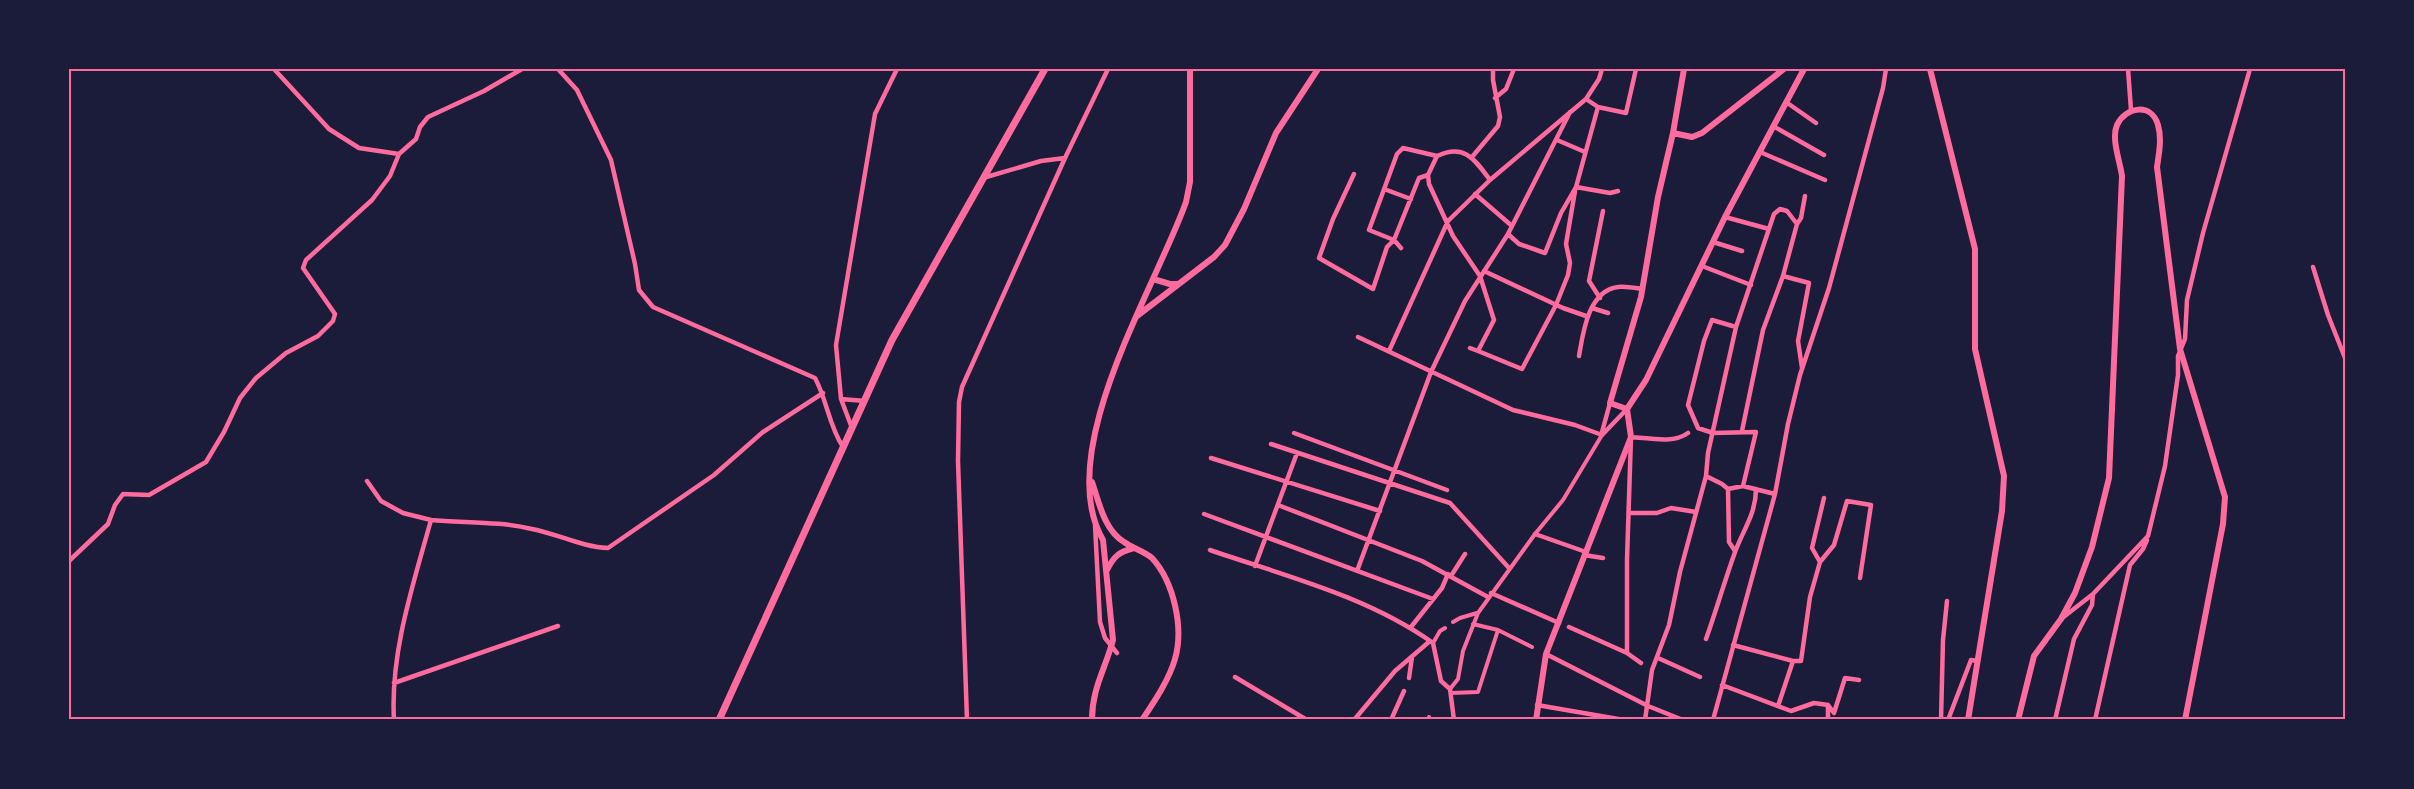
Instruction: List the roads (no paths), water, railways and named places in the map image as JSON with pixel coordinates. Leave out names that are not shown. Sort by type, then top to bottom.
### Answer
[{"type":"main road","points":[[719,720],[892,340],[1045,69]]},
{"type":"street","points":[[274,69],[329,129],[359,148],[399,154]]},
{"type":"street","points":[[69,561],[108,524],[123,494],[149,495],[206,462],[224,432],[240,398],[256,378],[286,353],[318,336],[333,321],[335,314],[303,268],[306,260],[372,200],[390,176],[399,154],[416,139],[420,127],[428,117],[484,91],[522,69]]},
{"type":"street","points":[[558,69],[577,90],[611,160],[639,290],[652,307],[815,378],[823,393],[835,435],[843,447]]},
{"type":"street","points":[[852,428],[841,399],[836,345],[876,114],[897,69]]},
{"type":"street","points":[[967,720],[958,461],[959,402],[962,387],[1065,158],[1108,69]]},
{"type":"street","points":[[1117,653],[1105,638],[1100,622],[1090,474],[1092,453],[1106,392],[1136,316],[1179,221],[1190,182],[1190,69]]},
{"type":"street","points":[[1136,316],[1214,257],[1235,229],[1276,133],[1318,69]]},
{"type":"street","points":[[1472,157],[1498,126],[1500,117],[1495,98],[1493,69]]},
{"type":"street","points":[[1495,98],[1506,88],[1514,69]]},
{"type":"street","points":[[1389,351],[1448,222],[1490,180],[1586,99],[1599,79],[1602,69]]},
{"type":"street","points":[[1586,99],[1598,107],[1626,113],[1636,69]]},
{"type":"street","points":[[1602,435],[1642,289],[1684,69]]},
{"type":"street","points":[[1673,133],[1692,137],[1702,132],[1784,69]]},
{"type":"street","points":[[1450,691],[1458,679],[1463,651],[1478,613],[1509,568],[1563,500],[1602,435],[1627,409],[1646,380],[1725,218],[1804,69]]},
{"type":"street","points":[[1713,720],[1775,494],[1788,424],[1802,370],[1829,288],[1883,88],[1886,69]]},
{"type":"street","points":[[1930,69],[1975,249],[1975,349],[2004,476],[2002,511],[1968,720]]},
{"type":"street","points":[[2128,69],[2131,110]]},
{"type":"street","points":[[2095,720],[2130,566],[2143,549],[2148,536],[2165,466],[2180,349],[2185,339],[2187,300],[2203,233],[2250,69]]},
{"type":"street","points":[[1786,102],[1816,123]]},
{"type":"street","points":[[1470,348],[1522,369],[1557,305],[1570,263],[1566,244],[1576,189],[1598,107]]},
{"type":"street","points":[[2018,720],[2034,656],[2061,619],[2075,592],[2092,547],[2109,478],[2122,176],[2116,139],[2117,126],[2131,110],[2141,109],[2152,114],[2158,123],[2161,137],[2157,167],[2180,349],[2225,497],[2223,524],[2185,720]]},
{"type":"street","points":[[1357,571],[1431,372],[1480,276],[1508,234],[1570,112]]},
{"type":"street","points":[[1773,126],[1824,155]]},
{"type":"street","points":[[1557,140],[1584,153]]},
{"type":"street","points":[[1401,248],[1394,240],[1369,230],[1397,154],[1403,148],[1437,156],[1450,151],[1462,152],[1472,157],[1490,180]]},
{"type":"street","points":[[1760,152],[1825,180]]},
{"type":"street","points":[[1437,156],[1428,175],[1429,184],[1453,236],[1480,276],[1494,320],[1478,351]]},
{"type":"street","points":[[983,178],[1041,161],[1065,158]]},
{"type":"street","points":[[1354,174],[1333,219],[1319,258],[1372,289],[1419,178],[1428,175]]},
{"type":"street","points":[[1384,189],[1411,199]]},
{"type":"street","points":[[1576,189],[1610,193],[1618,191]]},
{"type":"street","points":[[1508,234],[1519,244],[1545,253],[1561,213],[1576,189]]},
{"type":"street","points":[[1475,194],[1512,226]]},
{"type":"street","points":[[1742,431],[1763,330],[1783,276],[1797,224],[1801,218],[1805,196]]},
{"type":"street","points":[[1646,720],[1652,670],[1669,625],[1680,572],[1706,476],[1736,327],[1774,214],[1780,209],[1787,211],[1797,224]]},
{"type":"street","points":[[1600,298],[1589,281],[1603,211]]},
{"type":"street","points":[[1725,218],[1769,229]]},
{"type":"street","points":[[1713,242],[1742,250]]},
{"type":"street","points":[[1702,266],[1751,285]]},
{"type":"street","points":[[2313,267],[2345,358]]},
{"type":"street","points":[[1484,271],[1586,316]]},
{"type":"street","points":[[1783,276],[1809,283],[1798,341],[1802,370]]},
{"type":"street","points":[[1153,279],[1178,284]]},
{"type":"street","points":[[1579,356],[1586,316],[1600,298],[1607,291],[1618,287],[1642,289]]},
{"type":"street","points":[[1592,308],[1608,313]]},
{"type":"street","points":[[1736,327],[1712,320],[1701,350],[1688,405],[1698,428],[1713,433],[1756,432],[1743,486]]},
{"type":"street","points":[[1358,337],[1513,410],[1568,423],[1602,435]]},
{"type":"street","points":[[367,481],[381,501],[403,513],[431,520],[507,524],[533,529],[594,547],[608,548],[714,475],[763,432],[823,393]]},
{"type":"street","points":[[841,399],[865,400]]},
{"type":"street","points":[[1610,403],[1627,409]]},
{"type":"street","points":[[1627,409],[1631,437],[1627,653]]},
{"type":"street","points":[[1294,433],[1448,490]]},
{"type":"street","points":[[1631,437],[1669,439],[1681,438],[1688,433]]},
{"type":"street","points":[[1536,720],[1546,654],[1631,437]]},
{"type":"street","points":[[1271,444],[1450,503],[1509,568]]},
{"type":"street","points":[[1255,566],[1297,453]]},
{"type":"street","points":[[1211,458],[1380,511]]},
{"type":"street","points":[[1090,474],[1104,516],[1114,535],[1150,556],[1160,568],[1169,587],[1178,627],[1175,659],[1142,720]]},
{"type":"street","points":[[1706,476],[1730,489],[1743,486],[1775,494]]},
{"type":"street","points":[[1730,489],[1728,542],[1735,551]]},
{"type":"street","points":[[1706,639],[1735,551],[1756,504],[1756,489]]},
{"type":"street","points":[[1820,562],[1812,548],[1824,498]]},
{"type":"street","points":[[1733,645],[1793,661],[1801,661],[1810,597],[1820,562],[1834,546],[1847,501],[1871,505],[1860,578]]},
{"type":"street","points":[[1278,505],[1369,538],[1490,595],[1559,623]]},
{"type":"street","points":[[1629,513],[1657,513],[1671,508],[1696,512]]},
{"type":"street","points":[[1204,514],[1433,600]]},
{"type":"street","points":[[394,720],[394,683],[408,604],[431,520]]},
{"type":"street","points":[[1092,720],[1092,704],[1097,681],[1109,656],[1113,640],[1103,540],[1095,525]]},
{"type":"street","points":[[1535,534],[1585,554],[1603,558]]},
{"type":"street","points":[[2061,619],[2093,594],[2148,536]]},
{"type":"street","points":[[1106,572],[1112,559],[1120,552],[1135,548]]},
{"type":"street","points":[[1210,550],[1347,597],[1411,627],[1431,642],[1441,681],[1450,691],[1454,720]]},
{"type":"street","points":[[1411,627],[1465,554]]},
{"type":"street","points":[[2055,720],[2074,639],[2092,605],[2093,594]]},
{"type":"street","points":[[1941,720],[1943,640],[1947,601]]},
{"type":"street","points":[[1453,622],[1478,613]]},
{"type":"street","points":[[1473,624],[1498,630],[1532,646]]},
{"type":"street","points":[[394,683],[558,626]]},
{"type":"street","points":[[1569,627],[1627,653],[1641,663]]},
{"type":"street","points":[[1354,720],[1395,671],[1445,628]]},
{"type":"street","points":[[1450,691],[1478,692],[1498,630]]},
{"type":"street","points":[[1539,650],[1648,706],[1683,720]]},
{"type":"street","points":[[1409,678],[1412,656]]},
{"type":"street","points":[[1658,658],[1700,677]]},
{"type":"street","points":[[1948,720],[1971,660],[1978,660]]},
{"type":"street","points":[[1778,706],[1793,661]]},
{"type":"street","points":[[1235,677],[1307,720]]},
{"type":"street","points":[[1722,685],[1791,711],[1814,703],[1828,705],[1834,713],[1845,678],[1859,680]]},
{"type":"street","points":[[1391,720],[1404,692]]},
{"type":"street","points":[[1537,705],[1624,720]]},
{"type":"street","points":[[1828,705],[1828,720]]}]
